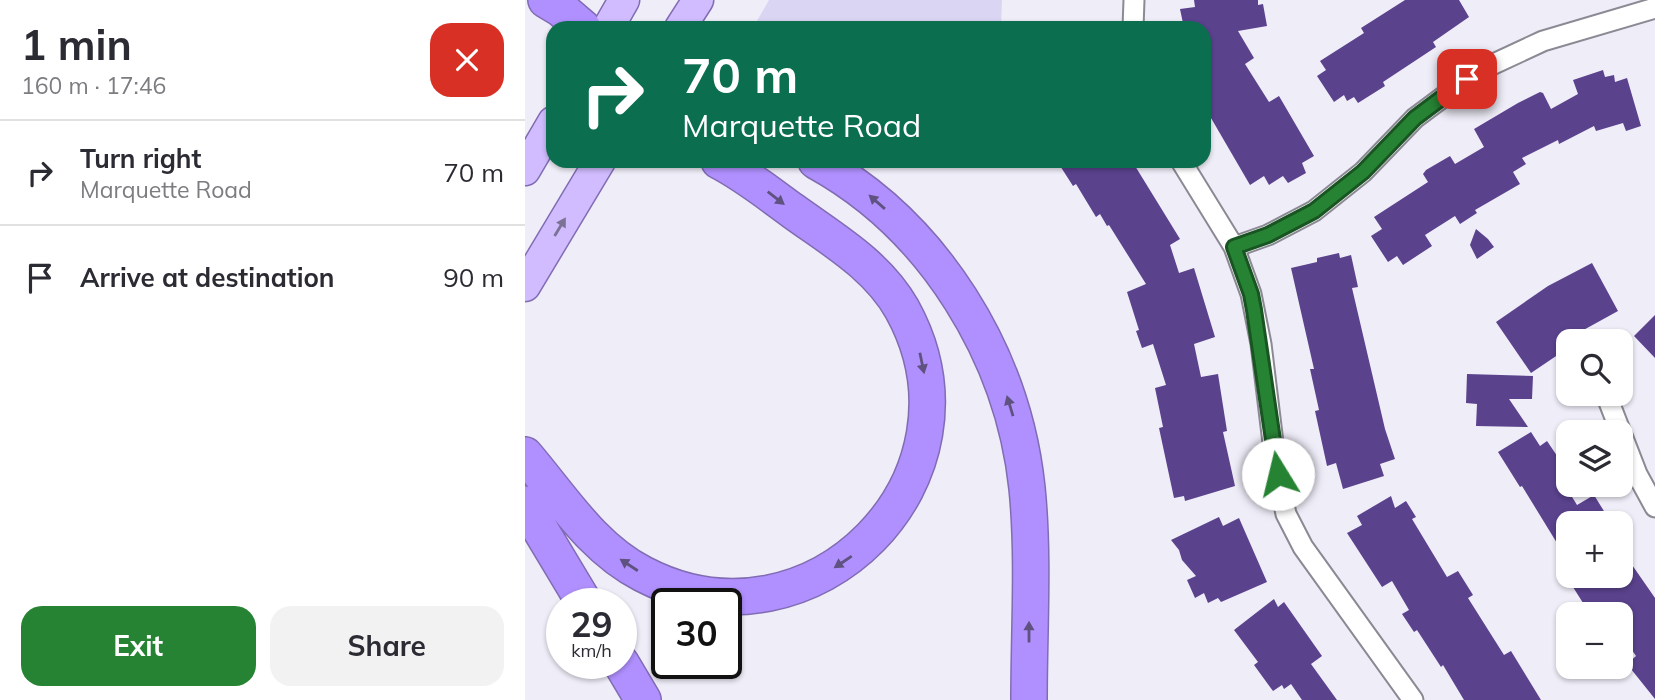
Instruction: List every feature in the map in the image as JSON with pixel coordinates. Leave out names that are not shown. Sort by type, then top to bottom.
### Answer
[{"type":"highway","points":[[546,0],[575,21]]},
{"type":"highway","points":[[525,455],[587,530],[608,551],[642,574],[671,586],[702,594],[765,594],[815,578],[859,550],[874,536],[900,502],[917,465],[927,405],[918,345],[901,307],[878,276],[849,250],[733,168]]},
{"type":"highway","points":[[829,168],[869,195],[940,269],[968,311],[999,374],[1017,430],[1027,487],[1029,700]]},
{"type":"highway","points":[[525,504],[575,588]]},
{"type":"highway","points":[[631,679],[643,700]]},
{"type":"main road","points":[[612,21],[624,0]]},
{"type":"main road","points":[[684,21],[698,0]]},
{"type":"main road","points":[[525,170],[546,134]]},
{"type":"main road","points":[[525,286],[596,168]]},
{"type":"street","points":[[1133,21],[1134,0]]},
{"type":"street","points":[[1234,247],[1268,235],[1314,211],[1363,172],[1415,118],[1485,68],[1543,41],[1655,8]]},
{"type":"street","points":[[1185,168],[1234,247],[1251,294],[1275,459],[1286,514],[1303,547],[1413,700]]},
{"type":"street","points":[[1611,406],[1637,474],[1655,507]]},
{"type":"shaded area","points":[[769,0],[1002,0],[1001,21],[757,21]]},
{"type":"building","points":[[1194,0],[1258,0],[1258,5],[1263,4],[1267,26],[1238,31],[1254,58],[1245,64],[1269,102],[1279,96],[1314,156],[1302,163],[1306,173],[1288,183],[1283,176],[1269,185],[1264,176],[1250,185],[1211,118],[1211,21],[1183,21],[1180,9],[1195,7]]},
{"type":"building","points":[[1405,0],[1459,0],[1469,17],[1433,42],[1436,47],[1383,82],[1385,86],[1358,103],[1354,97],[1347,101],[1344,95],[1334,102],[1317,76],[1326,70],[1320,61],[1364,33],[1361,28]]},
{"type":"building","points":[[1603,70],[1605,77],[1614,75],[1615,82],[1627,78],[1641,126],[1626,131],[1623,123],[1596,131],[1594,126],[1559,144],[1558,140],[1522,158],[1526,164],[1513,172],[1520,184],[1475,210],[1477,213],[1460,224],[1455,216],[1425,235],[1432,246],[1403,265],[1397,256],[1388,262],[1371,236],[1382,229],[1374,217],[1428,182],[1423,174],[1426,170],[1450,156],[1455,164],[1484,147],[1474,129],[1518,103],[1540,92],[1551,109],[1578,94],[1573,80]]},
{"type":"building","points":[[1061,168],[1136,168],[1180,239],[1170,245],[1179,273],[1194,268],[1215,337],[1194,344],[1201,377],[1218,374],[1227,431],[1223,432],[1235,486],[1185,501],[1184,496],[1174,498],[1159,428],[1163,427],[1155,388],[1166,385],[1153,344],[1142,348],[1127,292],[1146,284],[1109,225],[1107,226],[1100,214],[1096,217],[1076,184],[1073,186]]},
{"type":"building","points":[[1476,229],[1494,247],[1477,259],[1470,245]]},
{"type":"building","points":[[1339,253],[1340,258],[1351,255],[1358,287],[1352,288],[1385,429],[1395,459],[1380,464],[1384,476],[1343,489],[1336,463],[1327,466],[1315,411],[1319,410],[1310,369],[1314,369],[1291,268]]},
{"type":"building","points":[[1592,263],[1618,311],[1585,329],[1556,329],[1556,356],[1531,373],[1496,322],[1548,286]]},
{"type":"building","points":[[1655,315],[1655,358],[1634,336]]},
{"type":"building","points":[[1467,374],[1533,376],[1532,399],[1509,399],[1528,427],[1476,426],[1477,404],[1466,403]]},
{"type":"building","points":[[1531,432],[1540,446],[1547,441],[1556,454],[1556,497],[1572,497],[1577,505],[1595,497],[1604,511],[1556,511],[1556,541],[1498,452]]},
{"type":"building","points":[[1391,496],[1395,508],[1406,501],[1416,517],[1412,519],[1447,577],[1458,571],[1473,595],[1468,598],[1504,655],[1511,651],[1541,700],[1464,700],[1443,665],[1441,667],[1417,630],[1414,632],[1402,614],[1409,610],[1392,581],[1382,587],[1347,533],[1362,525],[1357,516]]},
{"type":"building","points":[[1219,517],[1223,526],[1239,518],[1267,582],[1221,602],[1218,598],[1208,603],[1204,593],[1195,598],[1187,580],[1196,576],[1182,560],[1179,550],[1171,540]]},
{"type":"building","points":[[1633,566],[1655,598],[1655,699],[1633,672],[1633,659],[1636,656],[1633,652],[1633,602],[1582,602],[1574,588],[1633,588]]},
{"type":"building","points":[[1274,599],[1278,607],[1284,602],[1322,656],[1311,664],[1337,700],[1302,700],[1291,684],[1284,689],[1282,685],[1273,691],[1254,665],[1258,662],[1234,630]]},
{"type":"route","points":[[1278,474],[1261,344],[1251,294],[1234,247],[1268,235],[1314,211],[1363,172],[1415,118],[1467,79]]}]
